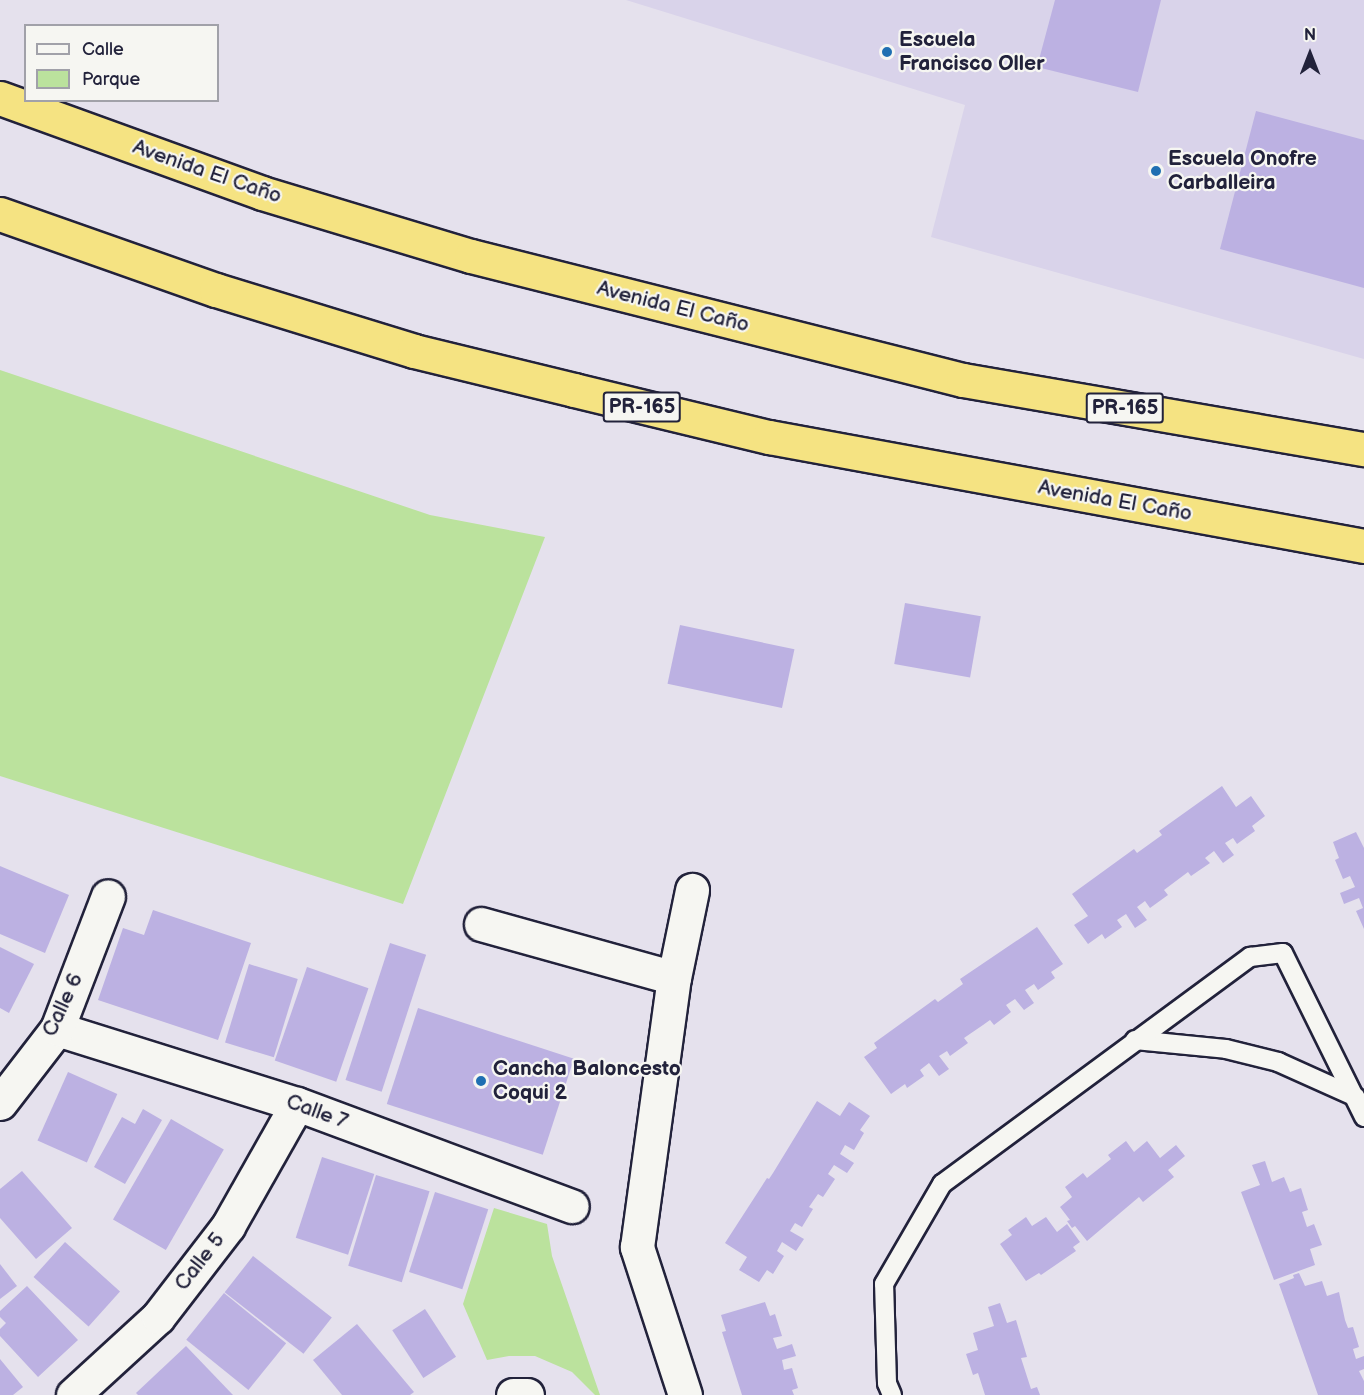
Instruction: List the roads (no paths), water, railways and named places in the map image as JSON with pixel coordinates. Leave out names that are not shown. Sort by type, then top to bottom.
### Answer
[{"type":"highway","name":"Avenida El Caño","points":[[0,98],[262,193],[471,256],[963,380],[1364,449]]},
{"type":"highway","name":"Avenida El Caño","points":[[0,214],[216,290],[425,354],[769,437],[1364,546]]},
{"type":"highway","points":[[1300,535],[1364,558]]},
{"type":"street","points":[[685,1395],[637,1247],[674,978],[692,890]]},
{"type":"street","name":"Calle 6","points":[[0,1103],[57,1029],[108,896]]},
{"type":"street","points":[[481,924],[674,978]]},
{"type":"street","name":"Calle 7","points":[[57,1029],[297,1104],[572,1206]]},
{"type":"street","name":"Calle 5","points":[[73,1395],[158,1317],[228,1226],[297,1104]]},
{"type":"street","points":[[513,1395],[527,1395]]},
{"type":"lane","points":[[892,1395],[887,1383],[884,1284],[942,1184],[1250,957],[1283,953],[1364,1117]]},
{"type":"lane","points":[[1136,1040],[1226,1048],[1278,1062],[1356,1097]]},
{"type":"place","name":"Escuela Francisco Oller","points":[[887,52]]},
{"type":"place","name":"Escuela Onofre Carballeira","points":[[1156,171]]},
{"type":"place","name":"Cancha Baloncesto Coqui 2","points":[[481,1081]]}]
